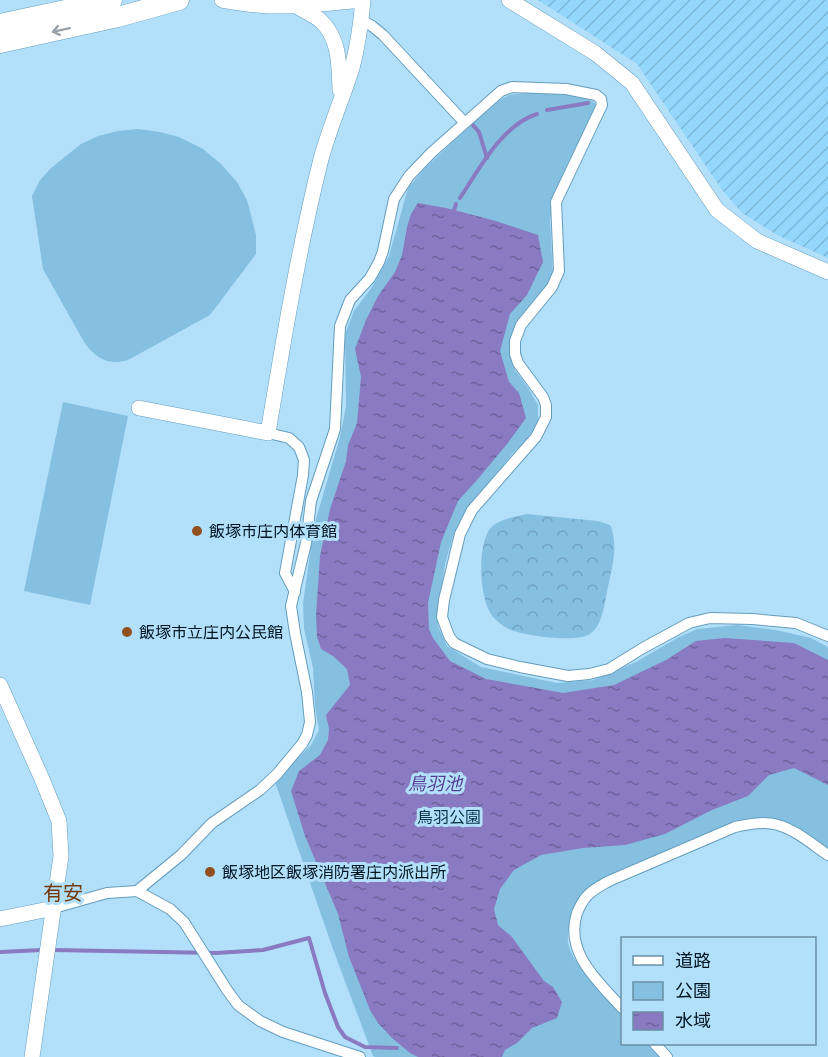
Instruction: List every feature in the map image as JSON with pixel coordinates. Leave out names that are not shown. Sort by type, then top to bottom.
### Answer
[{"type":"highway","points":[[0,24],[113,6],[179,0]]},
{"type":"highway","points":[[0,43],[113,6]]},
{"type":"street","points":[[222,0],[271,6],[362,0],[360,33],[352,68],[321,159],[311,203],[290,301],[268,433]]},
{"type":"street","points":[[508,0],[595,52],[632,83],[717,210],[757,241],[828,272]]},
{"type":"street","points":[[296,6],[320,20],[331,32],[336,45],[339,66],[340,99]]},
{"type":"street","points":[[361,20],[383,35],[464,122]]},
{"type":"street","points":[[137,891],[181,855],[212,823],[260,790],[277,774],[307,735],[310,722],[307,692],[291,606],[306,543],[311,501],[335,429],[340,326],[350,300],[379,262],[393,199],[409,176],[464,122],[501,91],[512,87],[566,89],[596,95],[601,99],[602,105],[556,202],[559,271],[552,287],[521,325],[515,341],[518,363],[543,397],[546,417],[536,437],[472,510],[460,534],[444,600],[442,618],[449,636],[454,643],[486,659],[568,676],[609,669],[688,623],[710,618],[796,623],[828,636]]},
{"type":"street","points":[[139,408],[289,438],[299,447],[304,460],[303,475],[285,573],[295,592]]},
{"type":"street","points":[[0,685],[58,820],[61,856],[32,1057]]},
{"type":"street","points":[[621,1007],[594,977],[580,957],[575,945],[575,919],[581,904],[590,892],[609,881],[735,826],[754,823],[778,825],[795,833],[828,855]]},
{"type":"street","points":[[0,919],[54,908],[107,893],[137,891],[170,909],[184,922],[226,990],[238,1005],[260,1021],[284,1032],[360,1057]]},
{"type":"street","points":[[656,1045],[667,1057]]},
{"type":"shaded area","points":[[538,0],[828,0],[828,258],[777,235],[742,213],[722,190],[637,64]]},
{"type":"green space","name":"鳥羽池","points":[[562,94],[581,97],[595,103],[595,110],[554,193],[550,220],[553,275],[515,329],[509,349],[515,370],[538,405],[538,423],[527,439],[467,508],[453,536],[445,564],[439,605],[438,626],[447,646],[481,667],[557,683],[593,680],[636,662],[697,629],[737,625],[776,630],[811,638],[828,647],[828,848],[808,835],[766,822],[688,843],[576,904],[570,923],[568,942],[582,970],[621,1013],[621,1045],[650,1045],[660,1057],[373,1056],[275,782],[311,745],[319,730],[313,668],[304,629],[303,603],[314,526],[340,437],[346,406],[345,334],[354,311],[372,287],[389,256],[408,188],[425,168],[471,125],[509,95]]},
{"type":"green space","points":[[138,129],[179,137],[203,149],[221,164],[237,182],[247,200],[256,235],[256,254],[210,315],[130,359],[110,362],[93,353],[84,342],[43,269],[32,196],[40,180],[51,168],[81,144],[98,136]]},
{"type":"green space","points":[[63,402],[128,416],[90,605],[24,591]]},
{"type":"green space","points":[[527,514],[598,521],[610,525],[614,542],[612,570],[601,617],[597,627],[590,634],[574,638],[550,638],[516,632],[505,627],[494,618],[489,610],[481,575],[485,539],[489,530],[496,523]]},
{"type":"water","name":"鳥羽池","points":[[418,203],[496,221],[538,235],[543,262],[527,295],[510,314],[500,351],[509,382],[519,393],[526,418],[458,501],[441,542],[428,603],[429,629],[450,661],[486,679],[563,693],[614,685],[666,660],[696,641],[725,638],[794,643],[828,660],[828,785],[794,768],[769,775],[748,796],[712,810],[665,834],[625,845],[583,848],[541,855],[514,870],[500,889],[494,909],[498,925],[512,937],[544,981],[553,987],[562,1002],[557,1018],[532,1028],[517,1043],[505,1050],[502,1057],[418,1057],[392,1038],[378,1023],[370,1010],[349,957],[338,914],[305,836],[291,791],[299,771],[320,755],[328,740],[329,729],[326,715],[350,685],[347,669],[321,649],[317,637],[316,615],[320,556],[330,509],[346,461],[348,445],[357,423],[361,377],[355,349],[378,296],[395,272],[402,255],[411,214]]},
{"type":"waterway","points":[[547,110],[588,103]]},
{"type":"waterway","points":[[460,198],[484,161],[503,138],[524,120],[537,114]]},
{"type":"waterway","points":[[472,124],[479,132],[487,158]]},
{"type":"waterway","points":[[454,210],[456,204]]},
{"type":"waterway","points":[[53,950],[216,953],[263,950],[309,938],[325,993],[338,1027],[345,1037],[365,1047],[397,1048]]},
{"type":"waterway","points":[[0,952],[42,950]]},
{"type":"place","name":"飯塚市庄内体育館","points":[[197,531]]},
{"type":"place","name":"飯塚市立庄内公民館","points":[[127,632]]},
{"type":"place","name":"飯塚地区飯塚消防署庄内派出所","points":[[210,872]]},
{"type":"district","name":"有安","points":[[63,893]]},
{"type":"park label","name":"鳥羽公園","points":[[449,817]]}]
